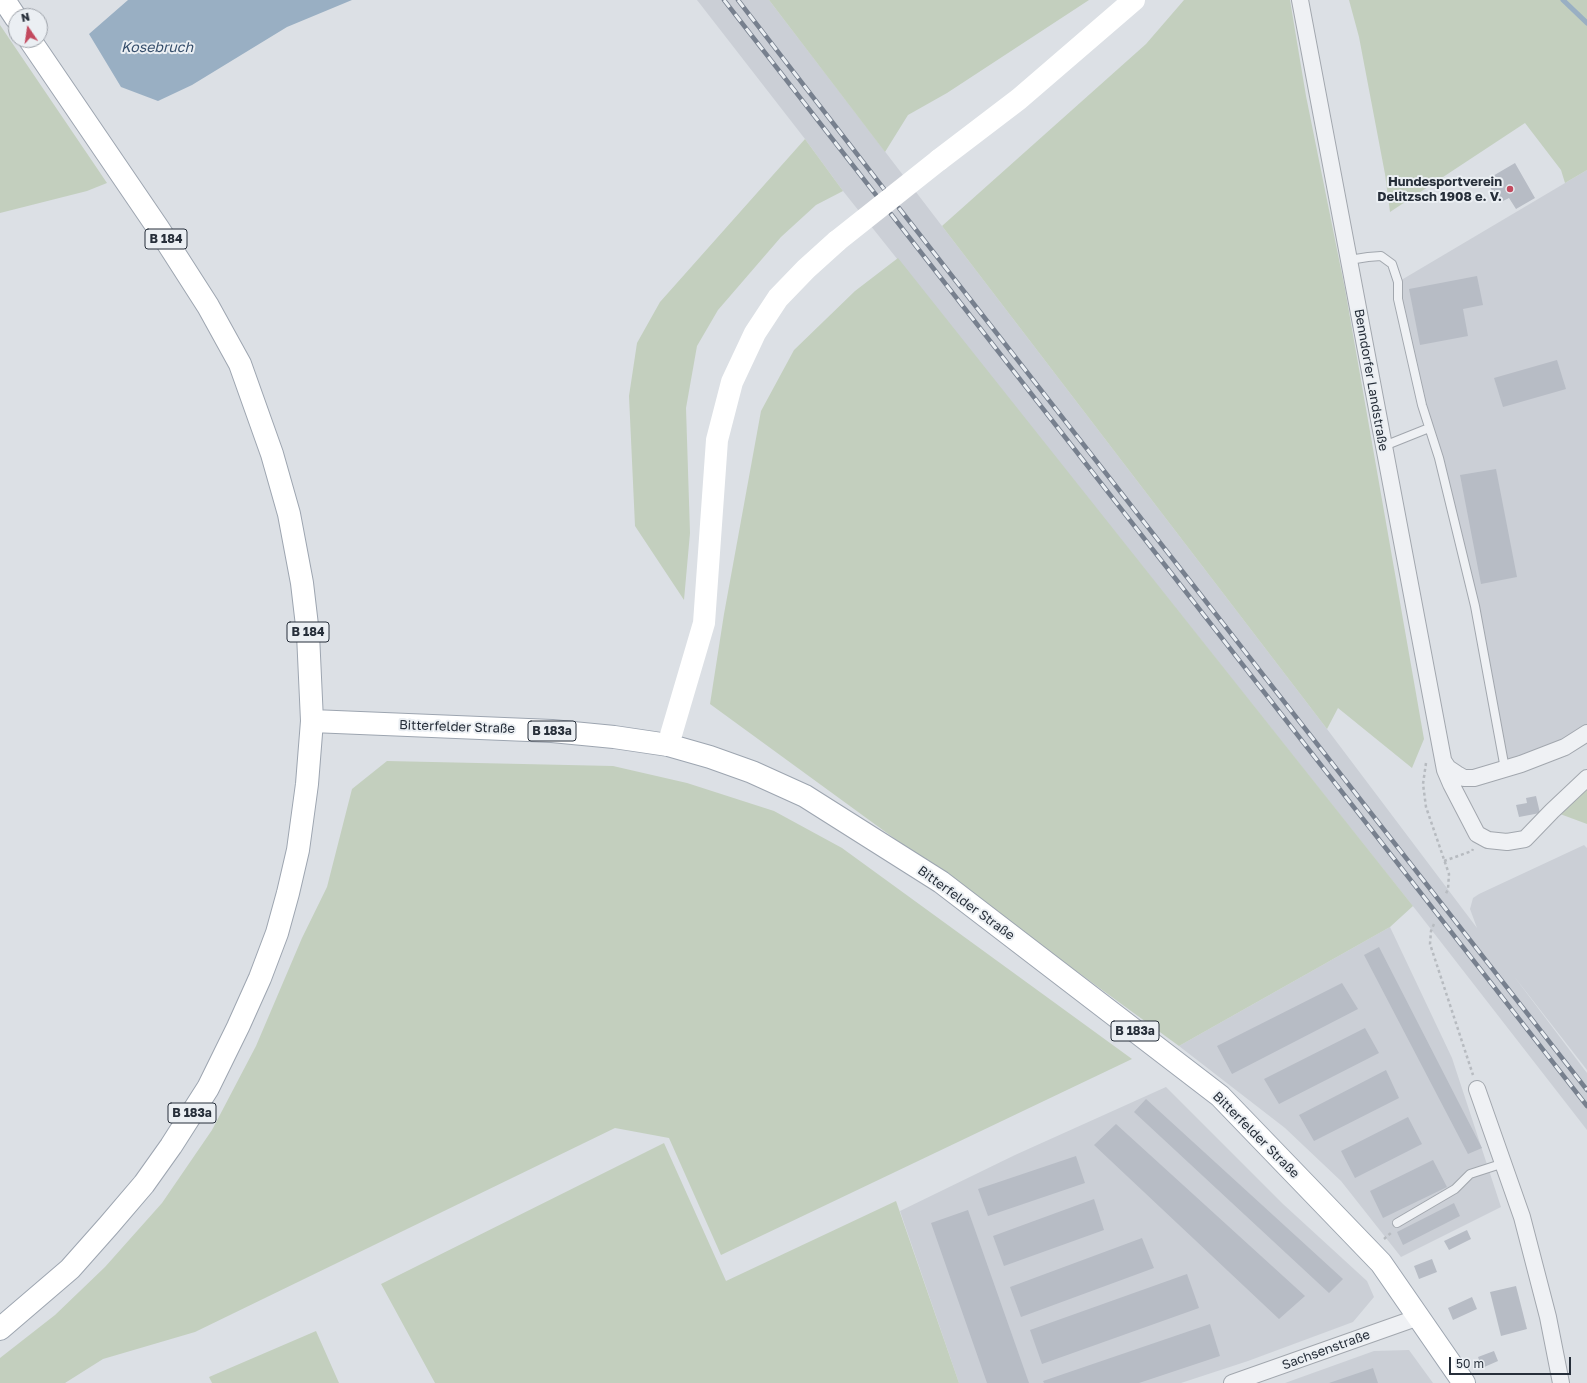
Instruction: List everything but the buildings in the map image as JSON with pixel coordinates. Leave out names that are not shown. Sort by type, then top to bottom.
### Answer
[{"type":"main road","points":[[668,745],[704,623],[717,440],[732,382],[755,333],[778,298],[806,269],[837,241],[1019,99],[1134,0]]},
{"type":"main road","name":"B 184","points":[[35,48],[158,228],[208,306],[240,364],[272,454],[290,514],[302,583],[308,634],[312,721]]},
{"type":"main road","name":"Bitterfelder Straße","points":[[312,721],[552,731],[614,737],[668,745],[752,772],[805,796],[940,882],[1220,1096],[1381,1263],[1464,1383]]},
{"type":"main road","name":"B 183a","points":[[0,1329],[70,1269],[109,1225],[144,1184],[171,1146],[208,1088],[260,978],[277,933],[298,850],[307,784],[312,721]]},
{"type":"street","name":"Benndorfer Landstraße","points":[[1300,0],[1439,740],[1443,760],[1451,784],[1476,834],[1488,840],[1507,842],[1525,839],[1587,778]]},
{"type":"street","points":[[1443,760],[1448,768],[1464,778],[1474,778],[1565,747],[1587,733]]},
{"type":"street","points":[[1478,1089],[1522,1217],[1548,1317],[1561,1383]]},
{"type":"street","name":"Sachsenstraße","points":[[1232,1383],[1419,1317]]},
{"type":"lane","points":[[1349,260],[1381,256],[1392,264],[1398,282],[1398,299],[1422,405],[1439,458],[1474,606],[1505,768]]},
{"type":"lane","points":[[1384,446],[1429,428]]},
{"type":"lane","points":[[1397,1223],[1456,1189],[1470,1174],[1504,1163]]},
{"type":"path","points":[[1439,740],[1427,762],[1423,784],[1426,807],[1449,874],[1448,889],[1445,896]]},
{"type":"path","points":[[1444,861],[1472,851]]},
{"type":"path","points":[[1434,924],[1431,932],[1430,944],[1478,1089]]},
{"type":"shaded area","points":[[697,0],[769,0],[1327,729],[1477,928],[1470,909],[1473,898],[1584,845],[1587,848],[1587,1070],[1513,975],[1587,1073],[1587,1130],[1416,910],[843,191],[805,139]]},
{"type":"shaded area","points":[[1587,170],[1587,732],[1505,769],[1475,606],[1422,405],[1398,282]]},
{"type":"shaded area","points":[[1390,927],[1452,1058],[1501,1207],[1401,1257],[1341,1181],[1285,1128],[1179,1046]]},
{"type":"shaded area","points":[[1166,1087],[1283,1204],[1367,1281],[1374,1297],[1353,1322],[1248,1361],[1181,1383],[959,1383],[900,1211],[1015,1155]]},
{"type":"shaded area","points":[[1409,1350],[1433,1383],[1285,1383],[1374,1351]]},
{"type":"green space","points":[[769,0],[1089,0],[947,93],[908,115],[885,152]]},
{"type":"green space","points":[[1184,0],[1290,0],[1306,96],[1345,289],[1424,739],[1412,768],[1338,708],[1327,729],[942,226],[1146,44]]},
{"type":"green space","points":[[1349,0],[1587,0],[1587,170],[1565,183],[1561,170],[1525,123],[1390,212],[1385,174],[1359,37]]},
{"type":"green space","points":[[0,25],[8,37],[8,48],[16,48],[107,183],[87,191],[0,213]]},
{"type":"green space","points":[[805,139],[843,191],[816,205],[781,237],[718,310],[697,346],[686,408],[690,533],[684,600],[635,526],[629,396],[637,343],[660,302]]},
{"type":"green space","points":[[898,258],[1413,906],[1390,927],[1179,1046],[710,704],[724,614],[761,411],[794,350],[855,291]]},
{"type":"green space","points":[[387,761],[613,766],[687,783],[774,811],[842,848],[1132,1059],[721,1255],[669,1138],[615,1128],[195,1332],[103,1359],[65,1383],[0,1383],[0,1358],[55,1315],[105,1267],[162,1203],[212,1130],[256,1046],[302,938],[327,887],[352,789]]},
{"type":"green space","points":[[1587,778],[1587,824],[1552,811]]},
{"type":"green space","points":[[664,1143],[726,1281],[896,1201],[959,1383],[435,1383],[381,1284]]},
{"type":"green space","points":[[316,1331],[339,1383],[212,1383],[209,1377]]},
{"type":"water","name":"Kosebruch","points":[[128,0],[352,0],[287,27],[192,85],[158,101],[121,87],[89,34]]},
{"type":"waterway","points":[[1563,0],[1587,23]]},
{"type":"railway","points":[[724,0],[876,195]]},
{"type":"railway","points":[[738,0],[884,189]]},
{"type":"railway","points":[[899,208],[1587,1090]]},
{"type":"railway","points":[[891,214],[1587,1106]]},
{"type":"place","name":"Hundesportverein Delitzsch 1908 e. V.","points":[[1510,189]]}]
